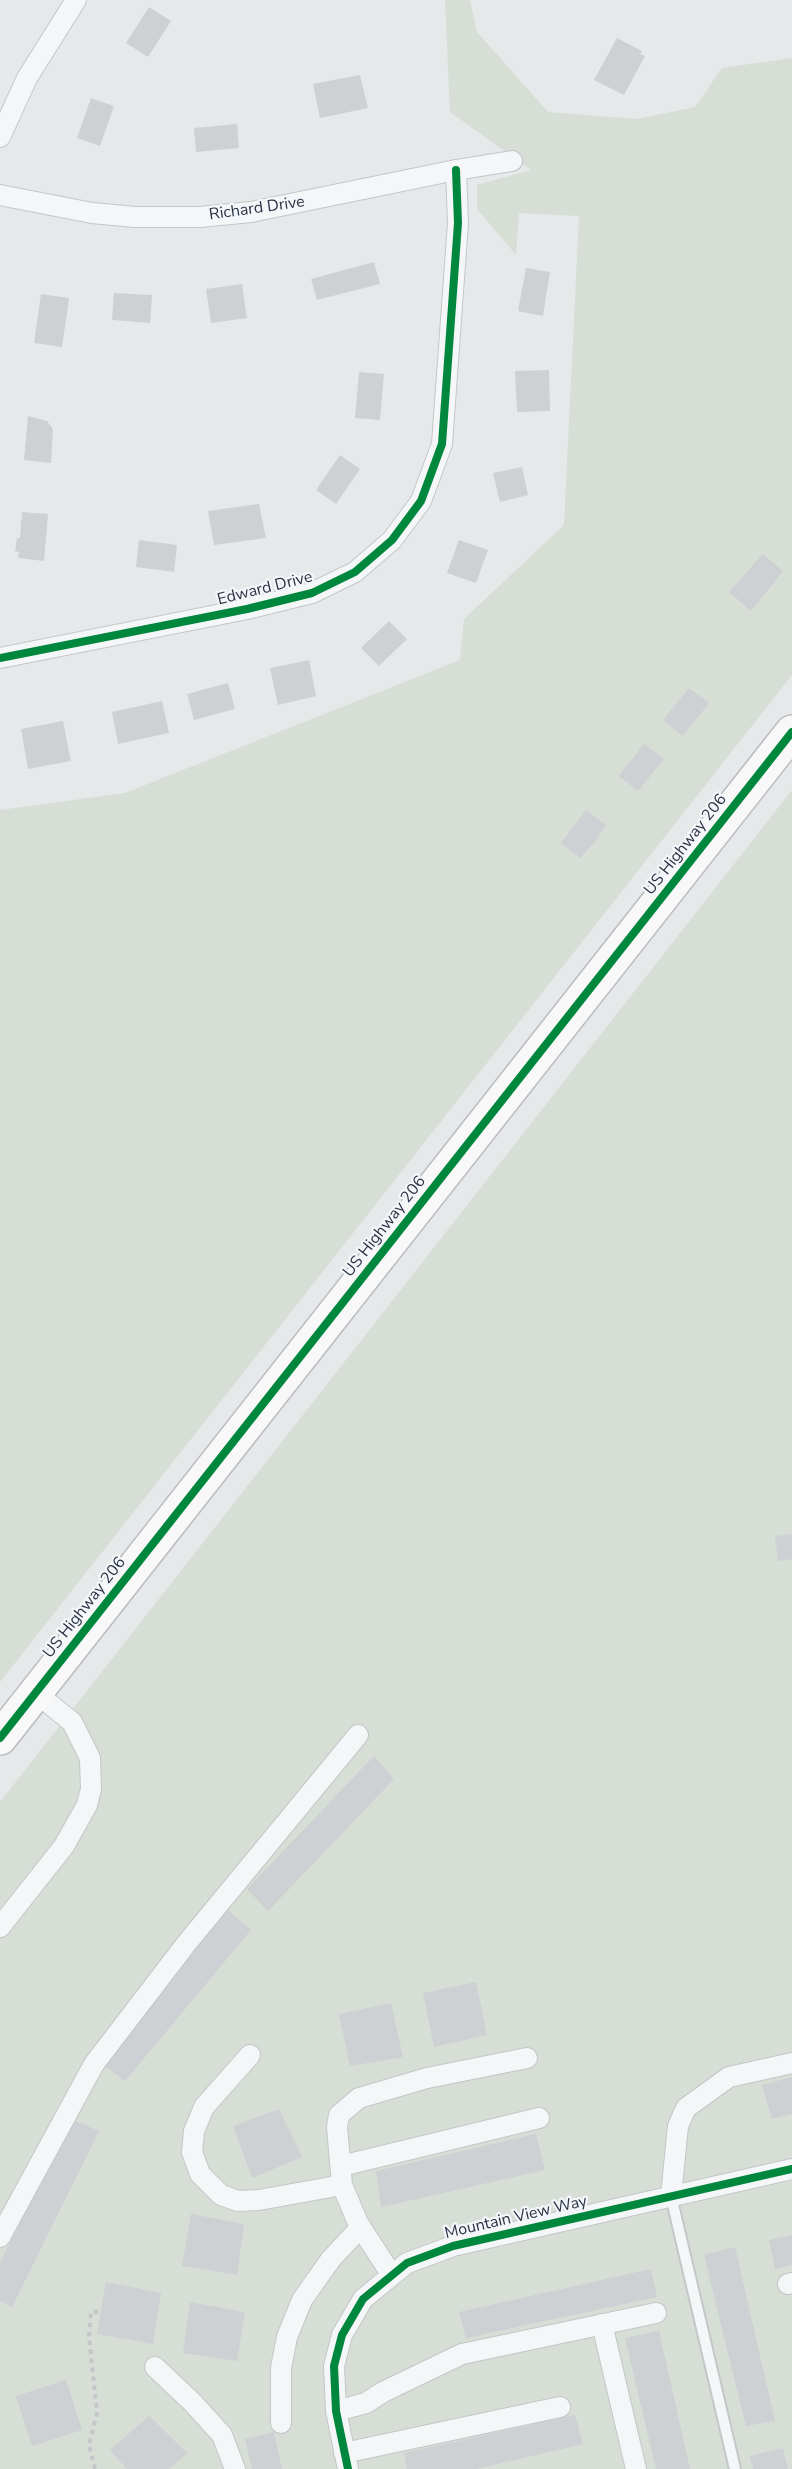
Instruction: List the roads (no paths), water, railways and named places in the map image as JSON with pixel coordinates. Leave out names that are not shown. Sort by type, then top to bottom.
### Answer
[{"type":"highway","name":"US Highway 206","points":[[0,1738],[792,732]]},
{"type":"street","points":[[0,137],[27,78],[76,0]]},
{"type":"street","name":"Richard Drive","points":[[0,195],[92,213],[135,217],[200,217],[263,210],[456,170],[512,161]]},
{"type":"street","name":"Edward Drive","points":[[0,658],[247,609],[312,593],[355,572],[392,540],[421,501],[442,444],[458,223],[456,170]]},
{"type":"street","points":[[0,1928],[64,1846],[87,1805],[91,1789],[90,1758],[72,1722],[36,1693]]},
{"type":"street","points":[[0,2237],[94,2064],[186,1944],[358,1735]]},
{"type":"street","points":[[250,2055],[204,2107],[194,2131],[192,2152],[200,2174],[220,2195],[238,2201],[259,2200],[539,2118]]},
{"type":"street","points":[[392,2274],[361,2227],[341,2175],[337,2127],[339,2115],[359,2098],[427,2078],[527,2058]]},
{"type":"street","points":[[671,2196],[678,2126],[687,2109],[729,2077],[792,2063]]},
{"type":"street","name":"Mountain View Way","points":[[346,2461],[336,2411],[334,2366],[342,2335],[363,2300],[407,2263],[453,2246],[792,2169]]},
{"type":"street","points":[[281,2423],[281,2368],[287,2337],[302,2300],[331,2259],[361,2227]]},
{"type":"street","points":[[336,2411],[366,2403],[383,2392],[462,2354],[656,2313]]},
{"type":"street","points":[[602,2324],[636,2469]]},
{"type":"street","points":[[155,2367],[201,2410],[222,2435],[235,2469]]},
{"type":"street","points":[[346,2461],[560,2407]]},
{"type":"lane","points":[[671,2196],[735,2469]]}]
